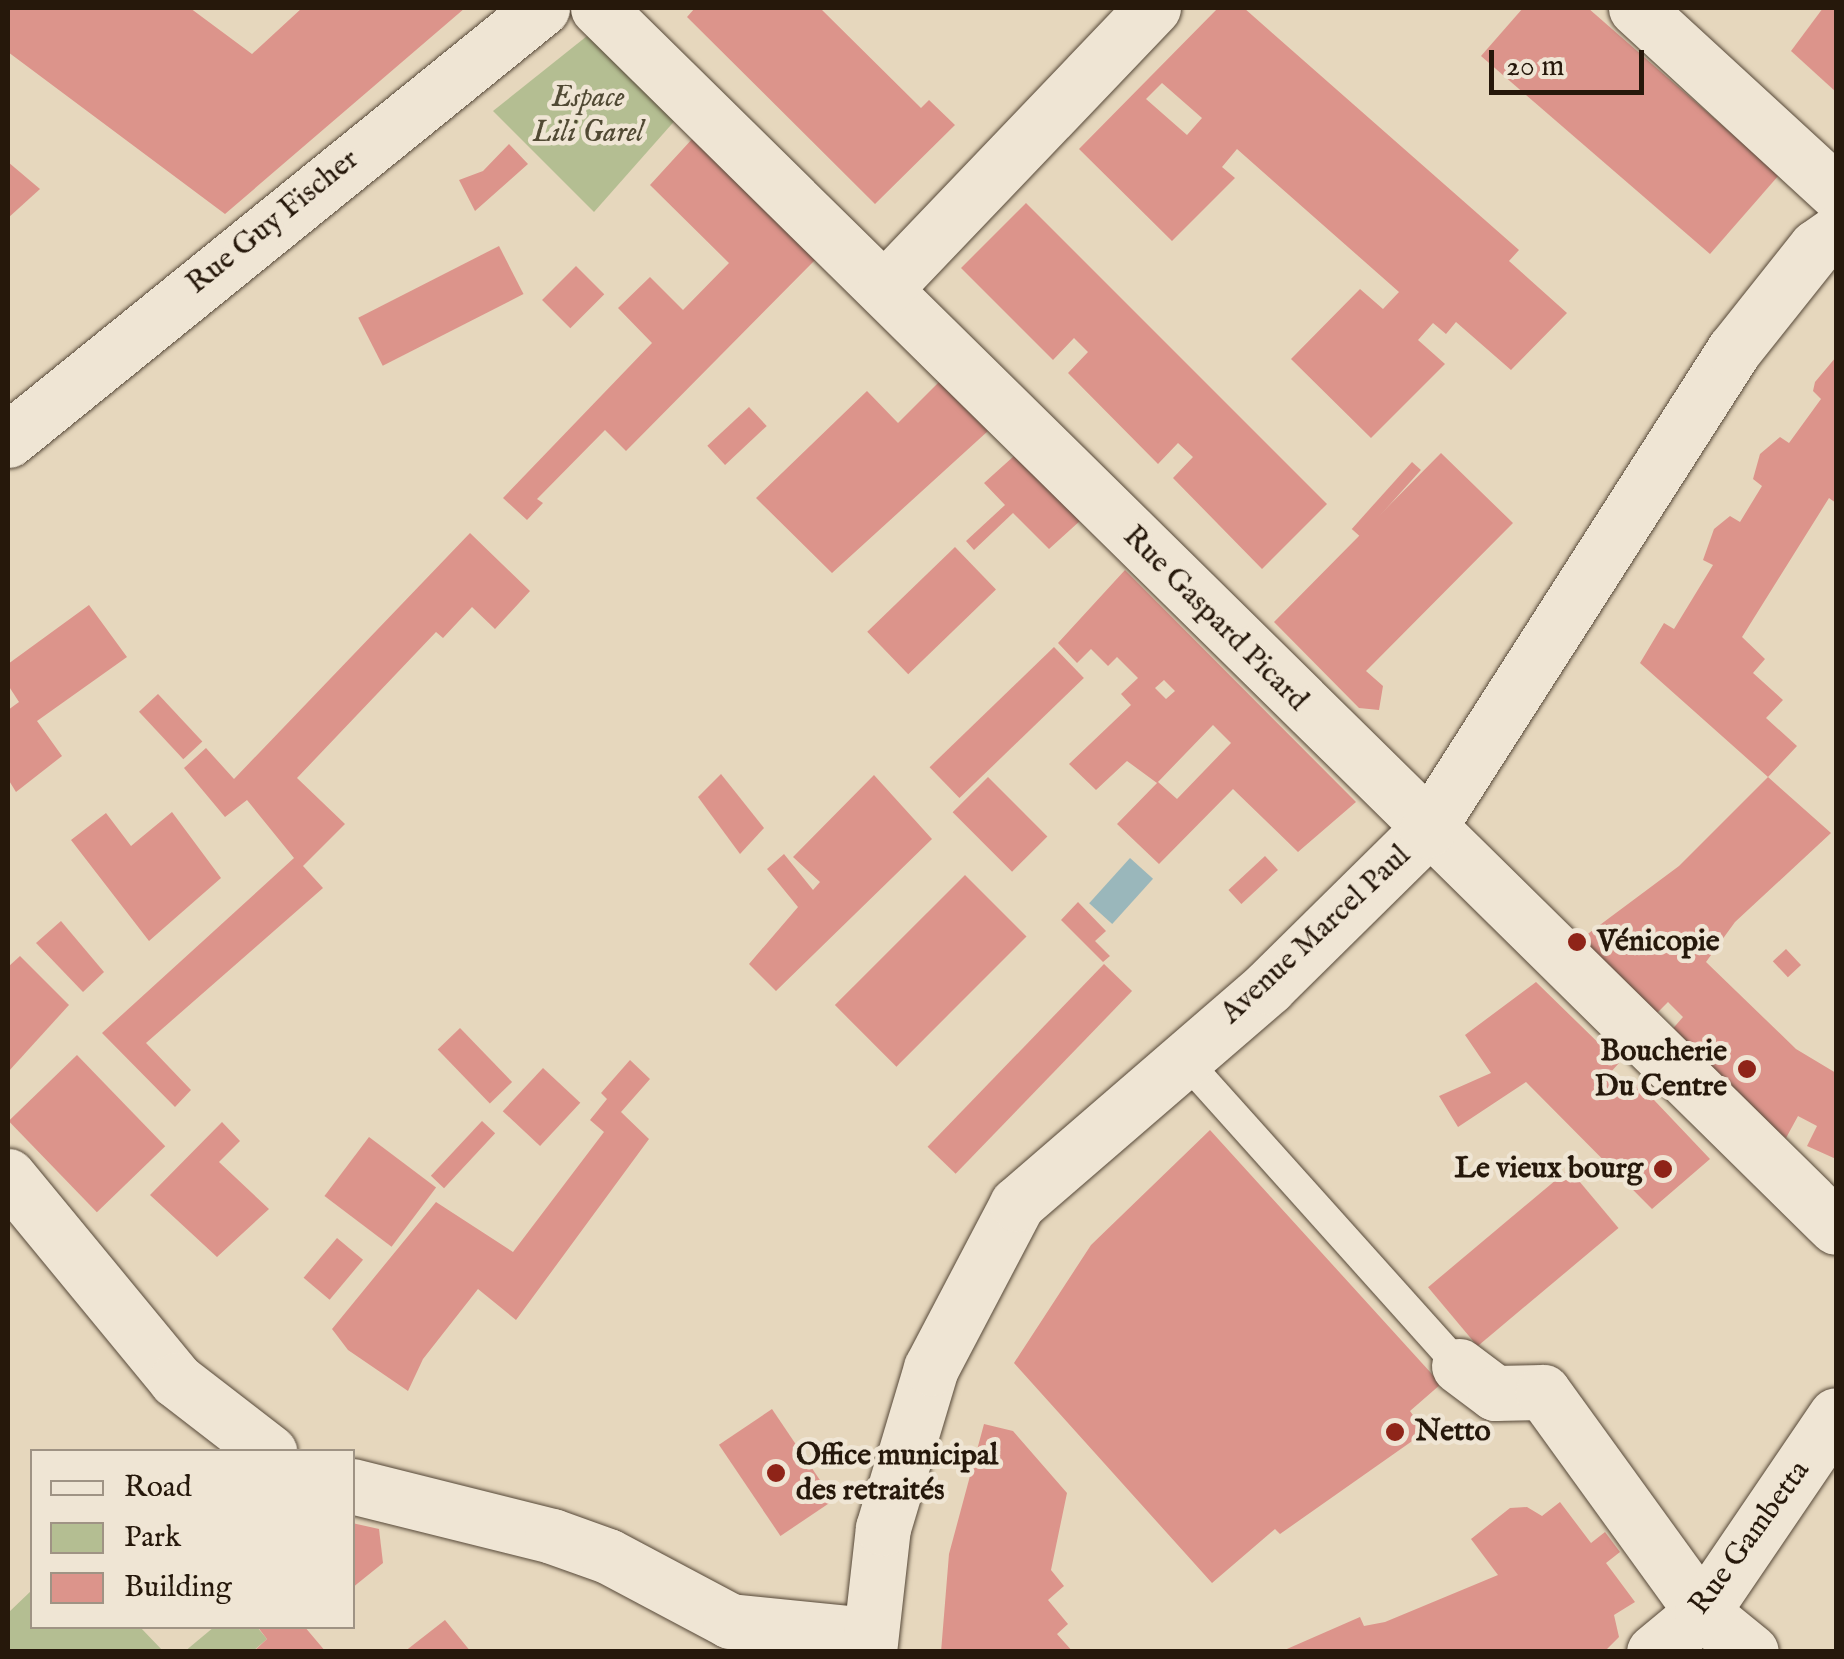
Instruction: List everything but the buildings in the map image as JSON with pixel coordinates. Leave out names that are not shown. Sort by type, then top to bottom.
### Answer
[{"type":"street","name":"Rue Guy Fischer","points":[[8,440],[542,8]]},
{"type":"street","name":"Rue Gaspard Picard","points":[[598,8],[885,288],[1427,830],[1836,1228]]},
{"type":"street","points":[[885,288],[1153,8]]},
{"type":"street","points":[[1636,8],[1836,192]]},
{"type":"street","name":"Avenue Marcel Paul","points":[[869,1643],[882,1528],[932,1368],[1016,1204],[1182,1057],[1268,987],[1427,830],[1734,350],[1816,248],[1836,233]]},
{"type":"street","points":[[8,1176],[176,1380],[266,1449]]},
{"type":"street","points":[[1459,1366],[1496,1393],[1543,1392],[1702,1612],[1752,1652]]},
{"type":"street","name":"Rue Gambetta","points":[[1654,1652],[1702,1612],[1836,1415]]},
{"type":"street","points":[[355,1487],[552,1536],[608,1556],[730,1621],[869,1643]]},
{"type":"lane","points":[[1182,1057],[1459,1366]]},
{"type":"green space","name":"Espace Lili Garel","points":[[587,36],[602,41],[678,117],[594,212],[493,111]]},
{"type":"green space","points":[[30,1592],[30,1629],[142,1629],[163,1651],[8,1651],[8,1613]]},
{"type":"green space","points":[[212,1629],[259,1629],[267,1639],[253,1651],[184,1652]]},
{"type":"water","points":[[1130,858],[1153,879],[1112,924],[1089,903]]},
{"type":"place","name":"Vénicopie","points":[[1577,942]]},
{"type":"place","name":"Boucherie Du Centre","points":[[1747,1069]]},
{"type":"place","name":"Le vieux bourg","points":[[1663,1169]]},
{"type":"place","name":"Netto","points":[[1395,1432]]},
{"type":"place","name":"Office municipal des retraités","points":[[776,1473]]}]
